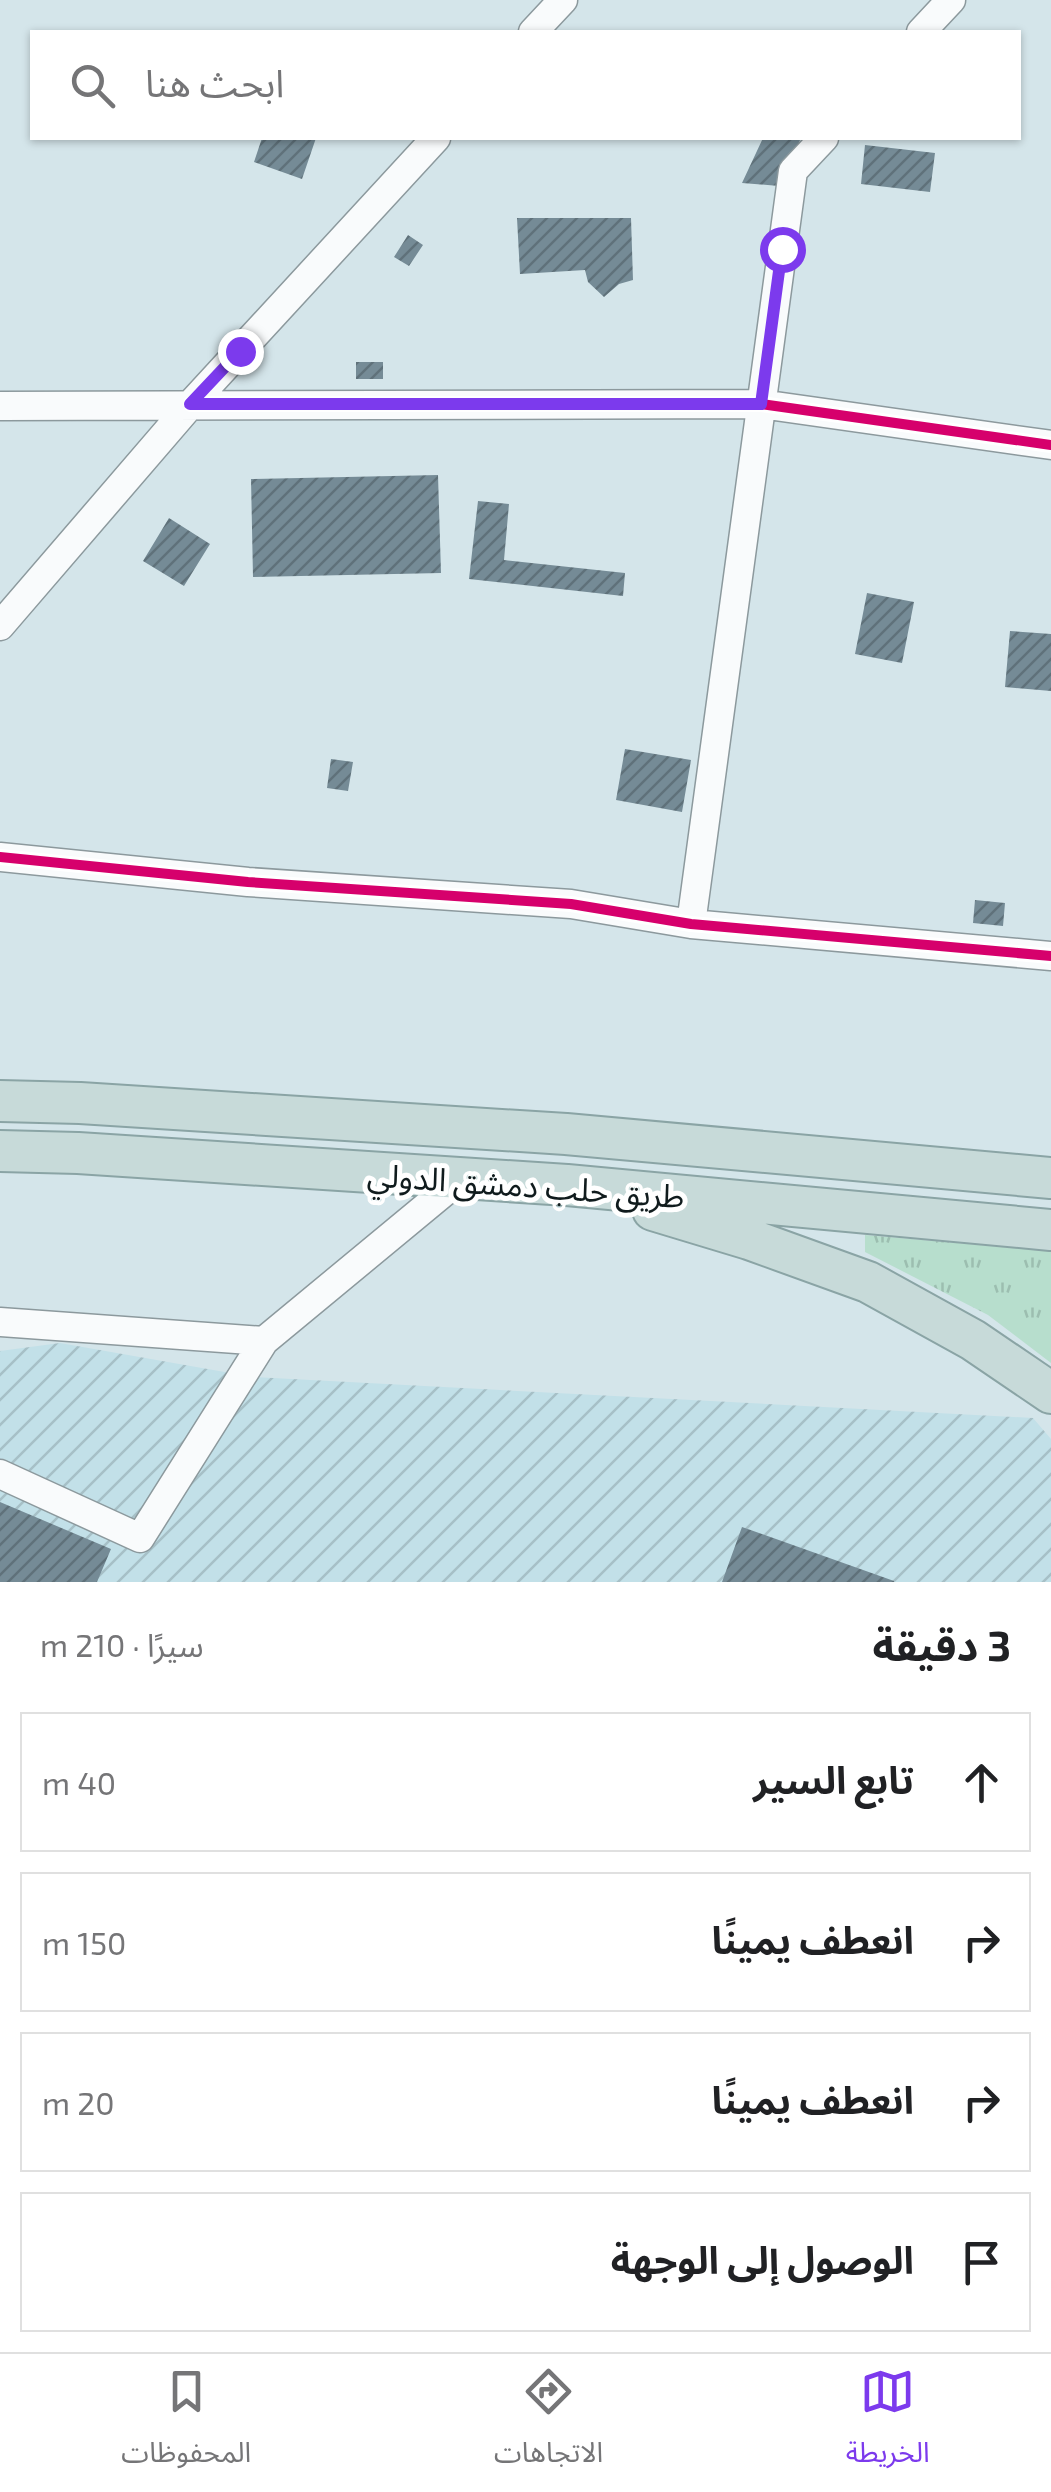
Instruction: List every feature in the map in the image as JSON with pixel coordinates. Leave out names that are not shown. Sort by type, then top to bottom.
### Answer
[{"type":"highway","name":"طريق حلب دمشق الدولي","points":[[0,1101],[566,1134],[1051,1178]]},
{"type":"highway","name":"طريق حلب دمشق الدولي","points":[[0,1151],[567,1184],[1051,1230]]},
{"type":"highway","points":[[567,1184],[748,1239],[868,1282],[973,1340],[1051,1393]]},
{"type":"street","points":[[534,30],[562,0]]},
{"type":"street","points":[[923,30],[951,0]]},
{"type":"street","points":[[0,626],[190,404],[434,140]]},
{"type":"street","points":[[691,924],[793,171],[822,140]]},
{"type":"street","points":[[0,406],[761,404],[1051,445]]},
{"type":"street","points":[[0,856],[248,882],[571,904],[691,924],[1051,956]]},
{"type":"street","points":[[0,1474],[140,1538],[264,1341],[461,1178]]},
{"type":"street","points":[[0,1322],[264,1341]]},
{"type":"shaded area","points":[[60,1343],[253,1377],[1033,1418],[1051,1439],[1051,1582],[0,1582],[0,1351]]},
{"type":"green space","points":[[865,1235],[1051,1251],[1051,1363],[988,1315],[865,1252]]},
{"type":"building","points":[[261,140],[315,140],[302,179],[254,162]]},
{"type":"building","points":[[762,140],[800,140],[779,186],[742,183]]},
{"type":"building","points":[[865,145],[935,153],[930,192],[861,184]]},
{"type":"building","points":[[517,218],[631,218],[633,280],[619,284],[604,297],[588,282],[585,270],[520,274]]},
{"type":"building","points":[[408,235],[423,245],[409,266],[394,257]]},
{"type":"building","points":[[356,362],[383,362],[383,379],[356,379]]},
{"type":"building","points":[[438,475],[441,573],[253,577],[251,479]]},
{"type":"building","points":[[478,501],[509,504],[504,560],[625,573],[623,596],[469,579]]},
{"type":"building","points":[[169,518],[210,544],[184,586],[143,561]]},
{"type":"building","points":[[867,593],[914,602],[902,663],[855,654]]},
{"type":"building","points":[[1010,631],[1051,634],[1051,691],[1005,687]]},
{"type":"building","points":[[625,749],[691,760],[682,812],[616,800]]},
{"type":"building","points":[[331,759],[353,762],[348,791],[327,788]]},
{"type":"building","points":[[975,900],[1005,903],[1003,926],[973,923]]},
{"type":"building","points":[[0,1502],[111,1549],[97,1582],[0,1582]]},
{"type":"building","points":[[742,1527],[894,1581],[894,1582],[722,1582]]},
{"type":"cycle path","points":[[191,404],[761,404],[1051,445]]},
{"type":"cycle path","points":[[0,857],[248,882],[571,904],[691,924],[1051,956]]},
{"type":"route","points":[[240,351],[190,404],[761,404],[782,249]]}]
